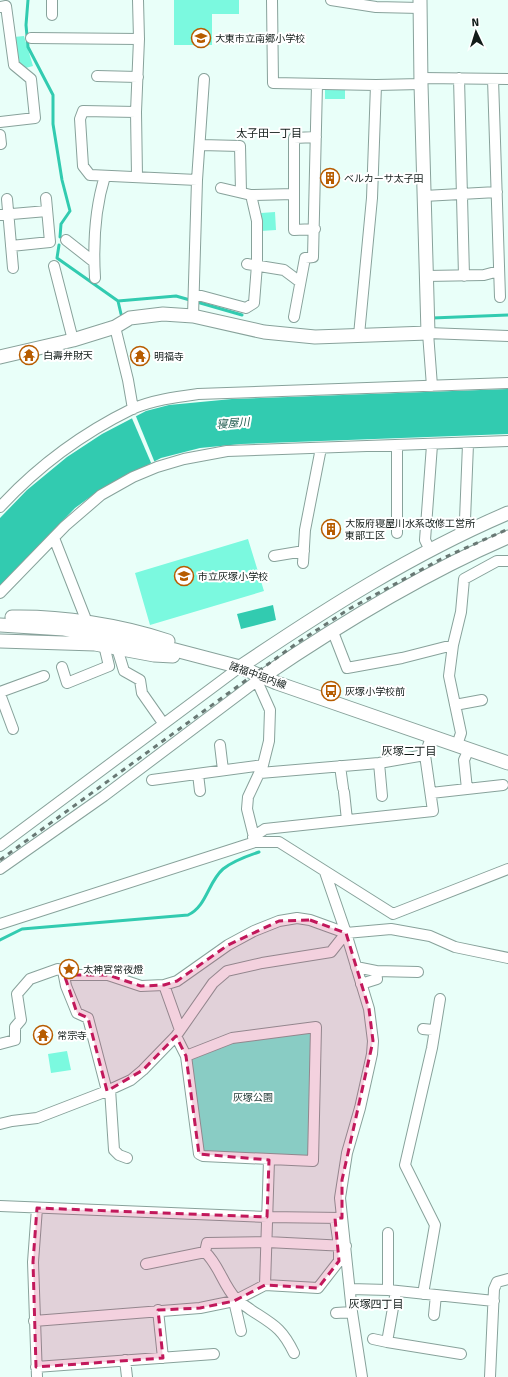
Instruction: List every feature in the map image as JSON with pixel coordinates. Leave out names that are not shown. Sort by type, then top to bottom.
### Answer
[{"type":"street","points":[[52,0],[52,15]]},
{"type":"street","points":[[137,176],[136,112],[139,40],[138,0]]},
{"type":"street","points":[[272,0],[273,83],[376,85],[459,78],[508,79]]},
{"type":"street","points":[[331,0],[376,7],[420,4],[426,276],[432,386]]},
{"type":"street","points":[[0,7],[6,6],[14,65],[31,79],[35,118],[0,122]]},
{"type":"street","points":[[31,38],[139,40]]},
{"type":"street","points":[[97,76],[138,77]]},
{"type":"street","points":[[459,78],[464,276]]},
{"type":"street","points":[[193,303],[197,180],[204,79]]},
{"type":"street","points":[[493,79],[500,298]]},
{"type":"street","points":[[294,317],[306,258],[313,257],[315,229],[317,84]]},
{"type":"street","points":[[359,335],[372,198],[376,85]]},
{"type":"street","points":[[136,112],[83,111],[80,118],[83,166],[90,175],[197,180]]},
{"type":"street","points":[[315,229],[294,230],[294,138],[316,137]]},
{"type":"street","points":[[0,357],[73,340],[115,327],[130,318],[163,314],[193,303],[246,308],[254,304],[252,265],[257,221],[246,194],[240,146],[200,145]]},
{"type":"street","points":[[95,278],[94,262],[98,199],[105,176]]},
{"type":"street","points":[[221,188],[246,194],[294,194]]},
{"type":"street","points":[[424,196],[497,192]]},
{"type":"street","points":[[11,246],[50,242],[46,198]]},
{"type":"street","points":[[7,199],[4,214],[11,246],[13,268]]},
{"type":"street","points":[[4,214],[47,211]]},
{"type":"street","points":[[66,240],[94,262]]},
{"type":"street","points":[[252,265],[284,270],[300,282]]},
{"type":"street","points":[[54,266],[73,340]]},
{"type":"street","points":[[426,276],[484,275],[499,271]]},
{"type":"street","points":[[193,303],[264,332],[315,337],[428,333],[508,336]]},
{"type":"street","points":[[115,327],[128,380],[133,409]]},
{"type":"street","points":[[0,507],[58,453],[133,409],[159,400],[198,394],[508,383]]},
{"type":"street","points":[[0,593],[65,526],[101,495],[133,477],[157,467],[184,459],[227,451],[468,444],[508,441]]},
{"type":"street","points":[[468,444],[465,520],[470,530]]},
{"type":"street","points":[[430,550],[426,540],[432,445]]},
{"type":"street","points":[[397,446],[398,533]]},
{"type":"street","points":[[303,563],[305,530],[321,448]]},
{"type":"street","points":[[0,846],[163,723],[240,667],[324,610],[430,550],[508,513]]},
{"type":"street","points":[[0,869],[104,796],[259,679],[401,590],[472,552],[508,537]]},
{"type":"street","points":[[54,538],[86,617],[86,623]]},
{"type":"street","points":[[274,556],[304,550]]},
{"type":"street","points":[[467,789],[463,747],[449,676],[453,645],[461,612],[464,579],[497,561],[508,561]]},
{"type":"street","points":[[0,617],[45,617],[144,633],[178,644],[205,658]]},
{"type":"street","name":"諸福中垣内線","points":[[0,625],[64,629],[148,644],[240,667],[259,679],[508,762]]},
{"type":"street","points":[[333,632],[348,668],[402,658],[453,645]]},
{"type":"street","points":[[0,641],[104,645],[154,655],[205,658]]},
{"type":"street","points":[[62,667],[67,683],[109,666],[104,645]]},
{"type":"street","points":[[117,648],[124,671],[140,680],[142,693],[163,723]]},
{"type":"street","points":[[14,729],[1,690],[44,676]]},
{"type":"street","points":[[254,839],[247,809],[248,797],[261,769],[269,741],[270,710],[259,679]]},
{"type":"street","points":[[455,705],[482,700]]},
{"type":"street","points":[[0,924],[254,839],[265,829],[434,811],[425,754],[431,736]]},
{"type":"street","points":[[220,744],[223,770]]},
{"type":"street","points":[[152,780],[223,770],[340,766],[379,763],[425,754]]},
{"type":"street","points":[[379,763],[382,796]]},
{"type":"street","points":[[340,766],[347,820]]},
{"type":"street","points":[[198,774],[200,791]]},
{"type":"street","points":[[431,793],[503,785]]},
{"type":"street","points":[[254,839],[279,842],[393,914]]},
{"type":"street","points":[[393,914],[508,869]]},
{"type":"street","points":[[325,872],[346,933],[369,1009],[372,1041],[372,1054],[360,1108],[346,1153],[339,1218],[362,1377]]},
{"type":"street","points":[[391,929],[393,914]]},
{"type":"street","points":[[0,1044],[15,1040],[15,1027],[21,1020],[17,994],[24,984],[30,979],[58,969],[71,975],[108,975],[141,986],[164,985],[177,980],[228,945],[254,931],[279,921],[297,918],[310,920],[346,933],[391,929],[430,936],[455,947],[508,958]]},
{"type":"street","points":[[0,1124],[12,1120],[37,1118],[131,1080],[143,1070],[178,1033],[212,983],[227,971],[262,963],[331,952],[346,933]]},
{"type":"street","points":[[356,967],[376,971],[418,972]]},
{"type":"street","points":[[63,971],[66,986],[77,1013],[88,1018],[109,1090],[114,1150],[119,1155],[127,1158]]},
{"type":"street","points":[[361,984],[377,979],[376,971]]},
{"type":"street","points":[[164,985],[186,1056],[200,1154],[203,1156],[313,1161],[316,1027],[232,1038],[186,1056]]},
{"type":"street","points":[[423,1294],[435,1225],[406,1165],[432,1048],[428,1029],[440,999]]},
{"type":"street","points":[[265,1285],[269,1160]]},
{"type":"street","points":[[0,1206],[268,1217],[339,1218]]},
{"type":"street","points":[[37,1208],[33,1262],[36,1372],[125,1360],[214,1354]]},
{"type":"street","points":[[388,1233],[392,1290],[388,1342]]},
{"type":"street","points":[[205,1252],[207,1243],[267,1242],[343,1246]]},
{"type":"street","points":[[34,1321],[158,1310],[200,1308],[235,1300],[265,1285],[318,1288],[339,1261],[343,1246]]},
{"type":"street","points":[[146,1264],[205,1252]]},
{"type":"street","points":[[205,1252],[213,1260],[235,1300],[240,1331]]},
{"type":"street","points":[[490,1377],[496,1282],[508,1279]]},
{"type":"street","points":[[350,1289],[392,1290],[494,1301]]},
{"type":"street","points":[[434,1315],[436,1295]]},
{"type":"street","points":[[235,1300],[276,1326],[286,1336],[294,1354]]},
{"type":"street","points":[[158,1310],[163,1358]]},
{"type":"street","points":[[336,1313],[352,1312]]},
{"type":"street","points":[[373,1339],[461,1354]]},
{"type":"street","points":[[125,1360],[127,1377]]},
{"type":"highlighted area","points":[[310,920],[346,933],[369,1009],[373,1041],[342,1180],[342,1218],[335,1218],[339,1261],[318,1288],[265,1285],[234,1301],[200,1308],[158,1310],[163,1358],[36,1367],[33,1262],[37,1208],[267,1217],[269,1160],[199,1154],[186,1056],[176,1036],[143,1070],[107,1091],[88,1018],[77,1013],[63,971],[71,975],[108,975],[141,986],[164,985],[177,981],[228,945],[279,921]]},
{"type":"green space","points":[[174,0],[239,0],[239,14],[212,14],[212,45],[174,45]]},
{"type":"green space","points":[[24,36],[33,66],[22,69],[18,65],[14,37]]},
{"type":"green space","points":[[345,88],[345,99],[325,99],[325,89]]},
{"type":"green space","points":[[275,212],[276,230],[261,231],[261,213]]},
{"type":"green space","points":[[248,539],[264,591],[150,625],[135,573]]},
{"type":"green space","name":"灰塚公園","points":[[313,1030],[309,1156],[202,1152],[189,1058],[233,1041]]},
{"type":"green space","points":[[67,1051],[71,1070],[51,1073],[48,1054]]},
{"type":"water","name":"寝屋川","points":[[508,389],[508,434],[241,444],[200,448],[161,458],[101,489],[75,508],[0,586],[0,518],[27,490],[67,457],[102,434],[146,411],[169,405],[232,399]]},
{"type":"water","points":[[273,605],[276,620],[241,629],[237,614]]},
{"type":"pier","points":[[135,414],[155,463],[152,465],[131,416]]},
{"type":"waterway","points":[[28,0],[26,25],[28,47],[53,95],[53,124],[62,180],[70,211],[61,224],[60,237]]},
{"type":"waterway","points":[[59,245],[57,258],[118,301],[176,296],[242,315]]},
{"type":"waterway","points":[[118,301],[121,314]]},
{"type":"waterway","points":[[432,318],[508,315]]},
{"type":"waterway","points":[[0,940],[22,929],[188,915],[199,906],[214,880],[223,869],[236,861],[259,852]]},
{"type":"railway","points":[[0,860],[297,643],[349,609],[441,559],[508,529]]},
{"type":"place","name":"大東市立南郷小学校","points":[[201,38]]},
{"type":"place","name":"ベルカーサ太子田","points":[[330,178]]},
{"type":"place","name":"白壽弁財天","points":[[29,355]]},
{"type":"place","name":"明福寺","points":[[140,356]]},
{"type":"place","name":"大阪府寝屋川水系改修工営所 東部工区","points":[[331,529]]},
{"type":"place","name":"市立灰塚小学校","points":[[184,576]]},
{"type":"place","name":"灰塚小学校前","points":[[331,691]]},
{"type":"place","name":"太神宮常夜燈","points":[[69,969]]},
{"type":"place","name":"常宗寺","points":[[43,1035]]},
{"type":"district","name":"太子田一丁目","points":[[269,133]]},
{"type":"district","name":"灰塚二丁目","points":[[409,751]]},
{"type":"district","name":"灰塚四丁目","points":[[376,1304]]}]
